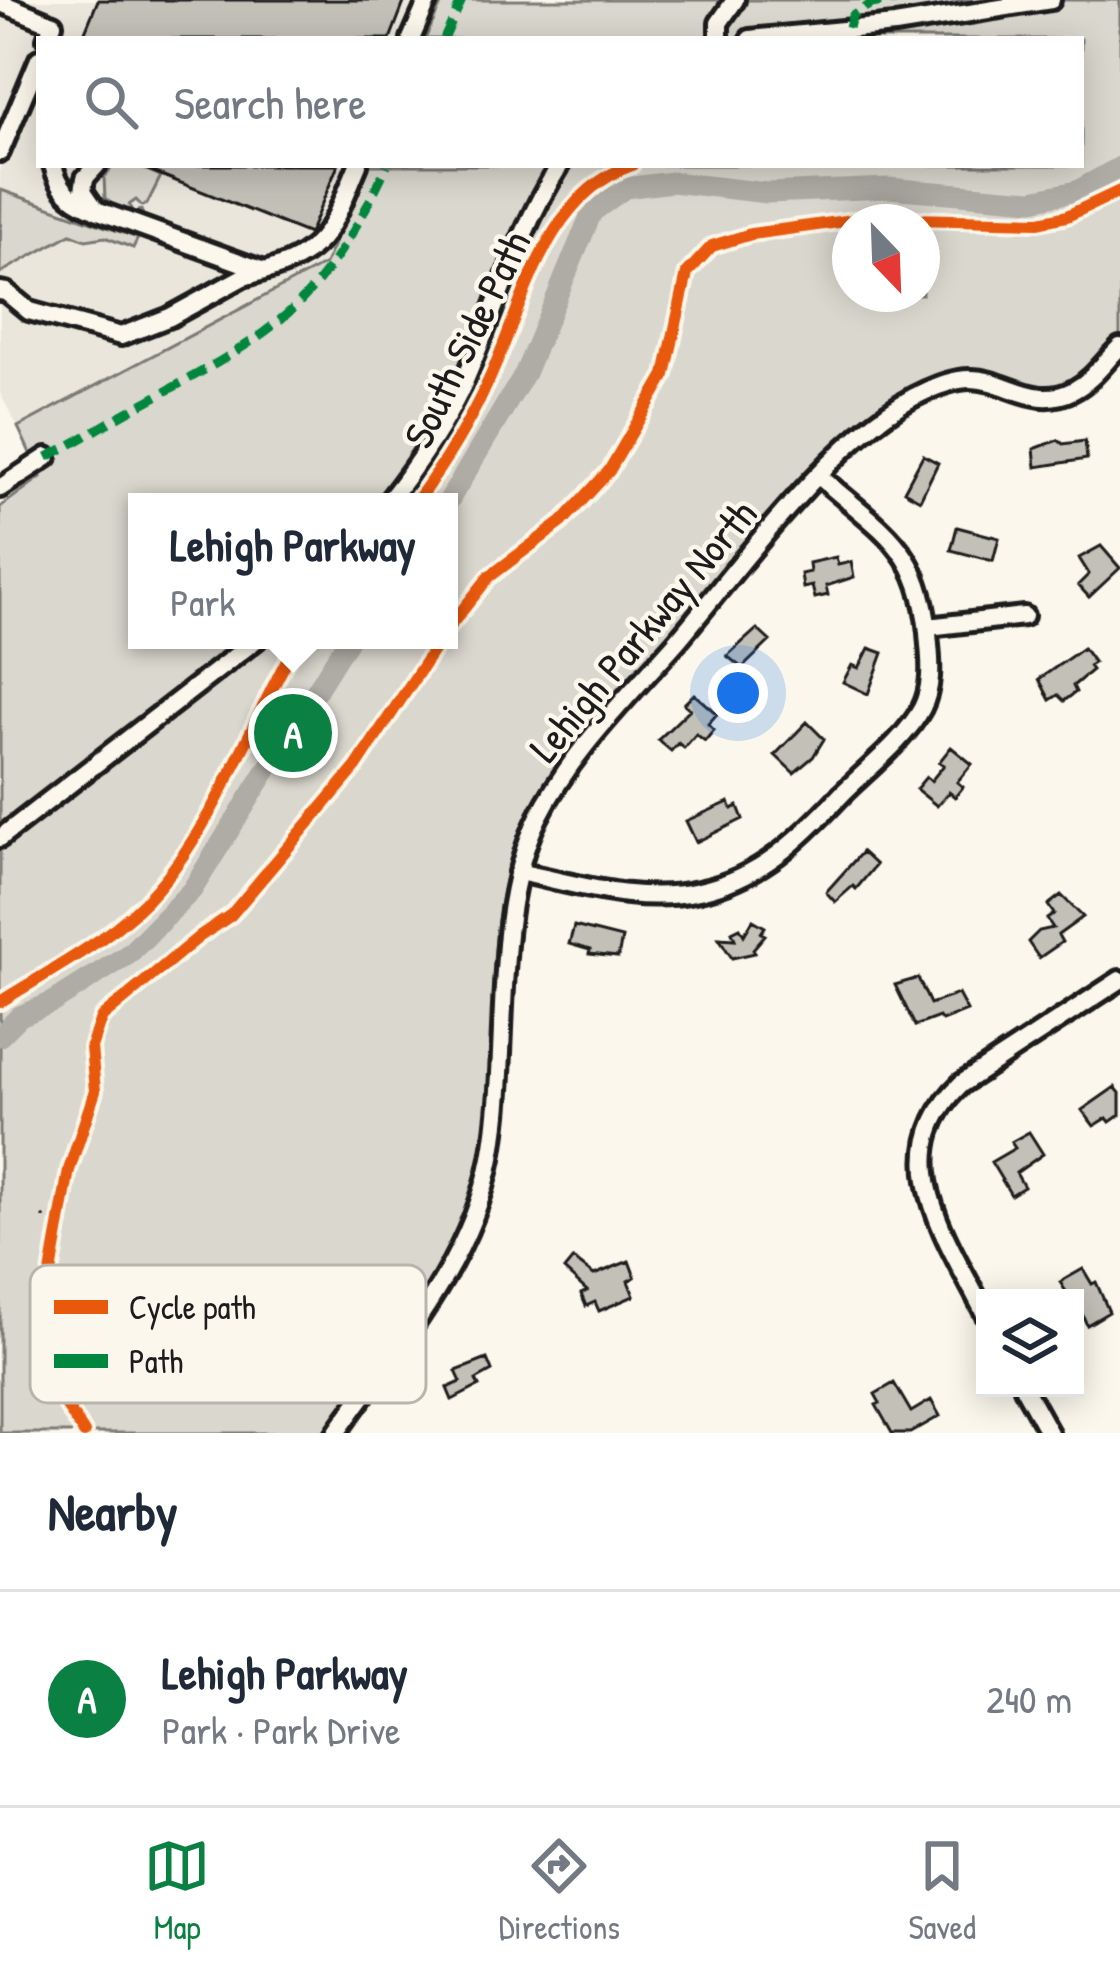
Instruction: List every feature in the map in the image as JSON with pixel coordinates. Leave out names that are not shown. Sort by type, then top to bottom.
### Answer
[{"type":"street","points":[[412,36],[428,0]]},
{"type":"street","points":[[718,36],[719,23],[735,0]]},
{"type":"street","points":[[781,36],[895,25],[1038,1]]},
{"type":"street","points":[[1,2],[53,24],[48,36]]},
{"type":"street","points":[[0,152],[36,66]]},
{"type":"street","points":[[54,168],[70,198],[263,271]]},
{"type":"street","points":[[94,168],[85,178],[83,191],[96,210]]},
{"type":"street","points":[[0,291],[29,311],[121,336],[310,252],[328,235],[357,168]]},
{"type":"street","points":[[395,493],[452,406],[525,226],[558,168]]},
{"type":"street","name":"Lehigh Parkway North","points":[[426,1305],[469,1229],[482,1195],[496,1124],[518,872],[538,818],[566,771],[819,476],[886,413],[928,390],[969,379],[1031,397],[1060,395],[1086,382],[1120,346]]},
{"type":"street","points":[[0,488],[47,457]]},
{"type":"street","points":[[518,872],[633,896],[722,885],[763,866],[799,839],[915,719],[930,682],[928,627],[917,573],[909,558],[819,476]]},
{"type":"street","points":[[928,627],[1024,616]]},
{"type":"street","points":[[0,838],[244,649]]},
{"type":"street","points":[[976,1295],[928,1193],[923,1160],[928,1130],[944,1100],[961,1084],[1120,980]]},
{"type":"street","points":[[1029,1397],[1049,1433]]},
{"type":"street","name":"Lehigh Parkway North","points":[[337,1433],[358,1403]]},
{"type":"path","points":[[55,1250],[62,1209]]},
{"type":"path","points":[[43,1216],[58,1229]]},
{"type":"shaded area","points":[[0,0],[443,0],[426,36],[36,36],[36,168],[368,168],[325,264],[18,427],[0,393]]},
{"type":"shaded area","points":[[443,0],[1120,0],[1120,342],[1086,376],[1064,388],[1030,388],[977,373],[942,374],[875,409],[814,464],[570,751],[531,812],[503,889],[484,1141],[460,1221],[426,1285],[426,1265],[30,1265],[30,1403],[347,1403],[327,1433],[0,1433],[0,507],[41,477],[18,427],[325,264],[368,168],[1084,168],[1084,36],[426,36]]},
{"type":"shaded area","points":[[112,168],[142,168],[161,176],[147,204],[136,200],[129,205],[133,213],[141,210],[143,215],[133,214],[122,210],[105,198],[104,177]]},
{"type":"shaded area","points":[[1,190],[138,238],[133,248],[105,237],[86,240],[71,234],[0,273]]},
{"type":"building","points":[[98,0],[405,0],[391,36],[83,36]]},
{"type":"building","points":[[144,168],[337,168],[309,234]]},
{"type":"building","points":[[1058,440],[1063,444],[1085,441],[1087,459],[1036,467],[1034,449]]},
{"type":"building","points":[[923,455],[938,463],[920,500],[904,491]]},
{"type":"building","points":[[957,527],[999,538],[993,561],[951,550]]},
{"type":"building","points":[[1101,546],[1120,568],[1089,597],[1078,585],[1089,574],[1079,558]]},
{"type":"building","points":[[836,557],[838,565],[851,562],[854,577],[826,586],[828,595],[815,598],[812,586],[803,588],[801,574],[810,572],[809,563]]},
{"type":"building","points":[[757,629],[770,641],[742,668],[727,656]]},
{"type":"building","points":[[869,648],[883,653],[868,694],[843,682],[852,665],[859,668]]},
{"type":"building","points":[[1083,648],[1094,663],[1089,666],[1092,670],[1064,701],[1058,695],[1050,700],[1039,679]]},
{"type":"building","points":[[694,694],[717,714],[708,724],[714,730],[705,741],[696,734],[684,748],[678,743],[671,751],[658,740],[690,709],[684,704]]},
{"type":"building","points":[[807,722],[824,739],[813,757],[794,773],[775,755]]},
{"type":"building","points":[[951,747],[972,764],[957,782],[963,787],[955,797],[949,792],[937,806],[916,789],[926,777],[931,781]]},
{"type":"building","points":[[729,802],[732,809],[738,806],[743,819],[696,842],[686,821]]},
{"type":"building","points":[[862,852],[876,865],[856,889],[853,886],[835,902],[826,892]]},
{"type":"building","points":[[1061,895],[1083,917],[1058,935],[1062,942],[1039,958],[1028,942],[1039,931],[1053,928],[1047,919],[1054,914],[1048,905]]},
{"type":"building","points":[[753,920],[765,927],[761,933],[765,935],[753,949],[755,953],[732,958],[719,938],[735,939],[732,932],[740,928],[744,935]]},
{"type":"building","points":[[574,926],[622,938],[618,957],[589,954],[590,950],[569,944]]},
{"type":"building","points":[[918,978],[930,1004],[958,994],[967,1011],[915,1026],[895,985]]},
{"type":"building","points":[[1115,1087],[1120,1093],[1120,1115],[1094,1126],[1082,1110]]},
{"type":"building","points":[[1029,1132],[1043,1154],[1016,1173],[1024,1187],[1011,1195],[991,1162],[1015,1148],[1011,1142]]},
{"type":"building","points":[[573,1259],[594,1275],[629,1261],[635,1277],[628,1281],[634,1296],[599,1311],[595,1302],[586,1306],[581,1294],[587,1291],[564,1270]]},
{"type":"building","points":[[1083,1269],[1092,1284],[1096,1282],[1109,1312],[1087,1325],[1084,1289],[1064,1289],[1060,1282]]},
{"type":"building","points":[[487,1359],[492,1371],[476,1380],[479,1386],[452,1400],[447,1388],[461,1382],[456,1371]]},
{"type":"building","points":[[894,1383],[911,1412],[931,1400],[940,1416],[910,1433],[892,1433],[875,1394]]},
{"type":"waterway","points":[[453,493],[525,373],[592,212],[625,188],[672,182],[767,193],[888,188],[1032,200],[1077,191],[1120,167]]},
{"type":"waterway","points":[[0,1036],[20,1016],[53,1002],[129,954],[192,890],[342,649]]},
{"type":"marked path","points":[[445,36],[462,0]]},
{"type":"marked path","points":[[849,28],[852,16],[871,4],[901,0]]},
{"type":"marked path","points":[[47,457],[229,356],[291,310],[340,252],[386,168]]},
{"type":"cycle path","name":"South Side Path","points":[[422,493],[480,398],[557,228],[577,201],[626,168]]},
{"type":"cycle path","points":[[458,616],[489,577],[562,522],[609,471],[665,375],[687,273],[712,246],[751,234],[868,218],[1039,222],[1067,216],[1120,191]]},
{"type":"cycle path","points":[[0,1002],[103,937],[157,889],[199,832],[293,649]]},
{"type":"cycle path","points":[[52,1265],[69,1170],[95,1091],[91,1047],[101,1018],[231,915],[356,767],[434,649]]},
{"type":"cycle path","points":[[65,1403],[84,1433]]},
{"type":"place","name":"Lehigh Parkway","points":[[293,733]]}]
